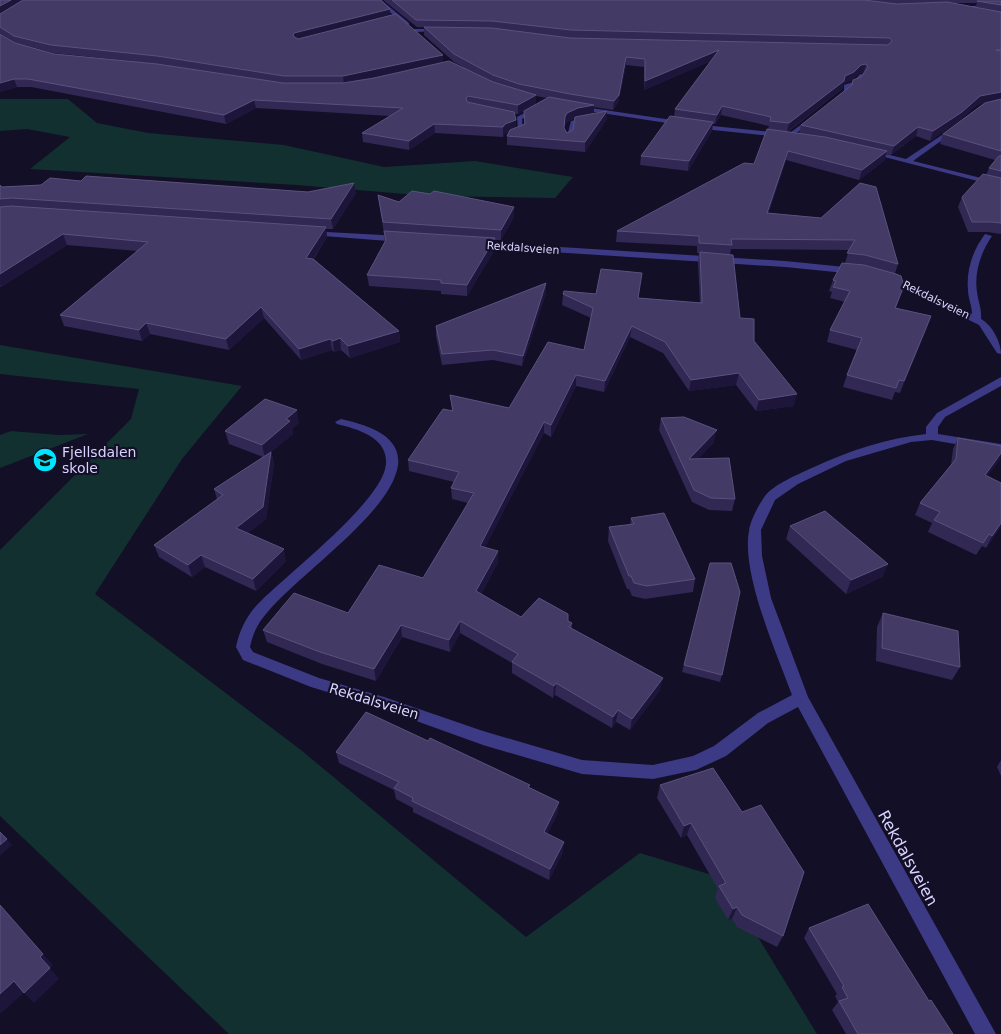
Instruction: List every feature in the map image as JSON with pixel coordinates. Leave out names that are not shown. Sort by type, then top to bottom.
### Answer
[{"type":"street","points":[[378,0],[395,18],[422,38]]},
{"type":"street","points":[[950,8],[1001,6]]},
{"type":"street","points":[[950,8],[981,14]]},
{"type":"street","points":[[414,31],[447,31]]},
{"type":"street","points":[[828,106],[847,91],[846,86],[855,82],[862,75]]},
{"type":"street","points":[[508,136],[517,134],[520,131],[517,118],[547,103],[534,99]]},
{"type":"street","points":[[569,106],[713,128],[804,139]]},
{"type":"street","points":[[789,136],[822,111]]},
{"type":"street","points":[[568,139],[569,126],[579,119],[588,120],[615,113]]},
{"type":"street","points":[[907,162],[962,124]]},
{"type":"street","points":[[865,152],[1001,185]]},
{"type":"street","points":[[305,232],[408,240]]},
{"type":"street","name":"Rekdalsveien","points":[[976,320],[978,314],[972,288],[973,266],[983,241],[988,236]]},
{"type":"street","name":"Rekdalsveien","points":[[473,244],[785,264],[862,271]]},
{"type":"street","name":"Rekdalsveien","points":[[877,274],[896,280],[939,300],[982,323],[1001,351]]},
{"type":"street","points":[[932,437],[932,427],[941,415],[1001,380]]},
{"type":"street","name":"Rekdalsveien","points":[[341,422],[376,433],[388,446],[392,464],[385,483],[362,514],[261,611],[244,636],[242,647],[248,656],[316,683],[384,703],[483,738],[582,767],[653,772],[696,763],[720,751],[762,718],[801,698]]},
{"type":"street","name":"Rekdalsveien","points":[[986,1034],[801,698],[764,598],[755,556],[755,530],[770,498],[794,481],[842,458],[911,438],[932,437],[1001,448]]},
{"type":"green space","points":[[0,99],[68,99],[97,123],[148,133],[284,145],[384,167],[475,161],[573,177],[555,198],[429,196],[297,185],[30,169],[70,137],[27,129],[0,131]]},
{"type":"green space","points":[[0,345],[242,386],[182,459],[95,594],[301,750],[526,937],[640,853],[722,878],[817,1034],[229,1034],[0,816],[0,550],[131,419],[139,389],[0,374]]},
{"type":"green space","points":[[11,431],[59,435],[88,434],[0,468],[0,435]]},
{"type":"building","points":[[0,0],[11,0],[0,6]]},
{"type":"building","points":[[23,0],[381,0],[390,9],[294,33],[293,36],[298,39],[396,14],[443,55],[343,76],[284,76],[157,56],[51,45],[14,36],[0,27],[0,14]]},
{"type":"building","points":[[392,0],[864,0],[897,4],[947,2],[1001,12],[1001,50],[996,50],[1001,51],[1001,92],[980,96],[962,112],[933,131],[918,127],[894,146],[801,125],[852,85],[853,80],[861,77],[868,67],[866,64],[861,65],[854,72],[845,76],[844,81],[789,123],[770,121],[771,117],[722,106],[717,115],[675,109],[719,50],[645,81],[645,59],[626,57],[619,95],[614,101],[519,84],[493,75],[454,54],[424,27],[492,28],[570,38],[888,45],[892,41],[890,38],[571,30],[492,21],[416,20]]},
{"type":"building","points":[[977,1],[1001,1],[1001,5]]},
{"type":"building","points":[[0,34],[15,43],[54,54],[157,64],[283,83],[343,83],[449,61],[493,82],[536,95],[518,105],[468,96],[466,98],[467,102],[514,112],[516,120],[505,124],[503,127],[434,124],[409,141],[362,133],[403,108],[254,100],[224,115],[28,79],[14,79],[0,83]]},
{"type":"building","points":[[549,97],[594,105],[578,108],[567,113],[564,128],[567,133],[573,130],[575,117],[607,111],[585,142],[507,136],[510,130],[525,124],[524,111]]},
{"type":"building","points":[[1001,99],[1001,151],[943,134],[985,103]]},
{"type":"building","points":[[670,116],[713,122],[689,161],[641,156]]},
{"type":"building","points":[[767,129],[825,137],[887,151],[862,170],[788,151],[767,213],[821,218],[860,183],[876,187],[898,264],[865,255],[847,253],[855,240],[731,239],[732,245],[699,243],[699,236],[617,231],[744,163],[754,164]]},
{"type":"building","points":[[1001,155],[1001,171],[989,168],[998,157]]},
{"type":"building","points":[[983,174],[1001,178],[1001,223],[972,222],[962,197]]},
{"type":"building","points":[[86,176],[308,192],[354,183],[331,219],[11,198],[0,199],[0,185],[2,187],[41,185],[50,178],[81,181]]},
{"type":"building","points":[[412,191],[430,194],[434,191],[514,207],[501,230],[383,222],[378,195],[399,202]]},
{"type":"building","points":[[11,206],[326,227],[306,258],[313,259],[399,331],[348,346],[340,338],[333,341],[330,339],[299,349],[261,307],[226,339],[146,323],[139,330],[60,315],[148,242],[63,234],[0,274],[0,207]]},
{"type":"building","points":[[384,231],[495,238],[467,285],[441,283],[441,280],[367,275],[386,240]]},
{"type":"building","points":[[700,252],[733,255],[740,318],[754,319],[754,341],[797,394],[759,400],[739,373],[691,380],[665,342],[632,326],[605,381],[576,375],[551,425],[544,422],[480,546],[498,551],[476,591],[521,617],[539,598],[568,614],[568,621],[572,623],[569,627],[663,678],[632,719],[618,710],[613,717],[556,683],[554,686],[512,662],[518,654],[460,621],[449,640],[401,625],[374,669],[320,652],[263,630],[294,593],[348,613],[379,565],[423,578],[474,493],[451,488],[459,472],[408,460],[443,409],[453,411],[450,395],[509,408],[548,342],[584,350],[593,308],[563,294],[564,291],[596,294],[601,269],[642,273],[638,298],[702,303]]},
{"type":"building","points":[[842,263],[864,265],[901,276],[904,286],[895,308],[931,316],[904,381],[899,380],[896,388],[847,375],[862,338],[830,330],[850,291],[833,287],[836,281],[833,280]]},
{"type":"building","points":[[546,283],[523,356],[493,350],[442,354],[436,326]]},
{"type":"building","points":[[265,399],[297,410],[286,419],[290,421],[262,445],[225,431]]},
{"type":"building","points":[[684,417],[717,430],[689,459],[729,458],[735,499],[711,498],[694,490],[661,418]]},
{"type":"building","points":[[958,438],[1001,446],[1001,453],[985,475],[1001,483],[1001,523],[992,536],[989,534],[983,543],[934,520],[940,512],[920,503],[956,459]]},
{"type":"building","points":[[271,452],[263,507],[236,528],[284,549],[253,579],[201,555],[188,565],[154,545],[223,495],[214,489]]},
{"type":"building","points":[[825,511],[888,564],[851,580],[790,526]]},
{"type":"building","points":[[664,513],[695,579],[647,586],[634,583],[631,576],[629,576],[609,527],[634,524],[631,518]]},
{"type":"building","points":[[710,563],[731,563],[740,592],[722,675],[684,665]]},
{"type":"building","points":[[883,613],[958,631],[960,667],[882,648]]},
{"type":"building","points":[[366,712],[428,741],[430,738],[530,785],[528,787],[559,802],[544,832],[564,842],[550,869],[412,801],[413,798],[394,788],[399,782],[336,752]]},
{"type":"building","points":[[713,768],[742,812],[761,805],[804,872],[783,936],[742,915],[737,907],[733,909],[719,886],[726,883],[691,823],[684,826],[660,785]]},
{"type":"building","points":[[0,832],[7,839],[0,845]]},
{"type":"building","points":[[868,904],[929,1001],[931,1000],[953,1034],[858,1034],[839,1001],[848,998],[842,987],[844,986],[809,928]]},
{"type":"building","points":[[0,905],[43,954],[40,957],[50,968],[24,993],[14,981],[0,994]]},
{"type":"place","name":"Fjellsdalen skole","points":[[45,460]]}]
